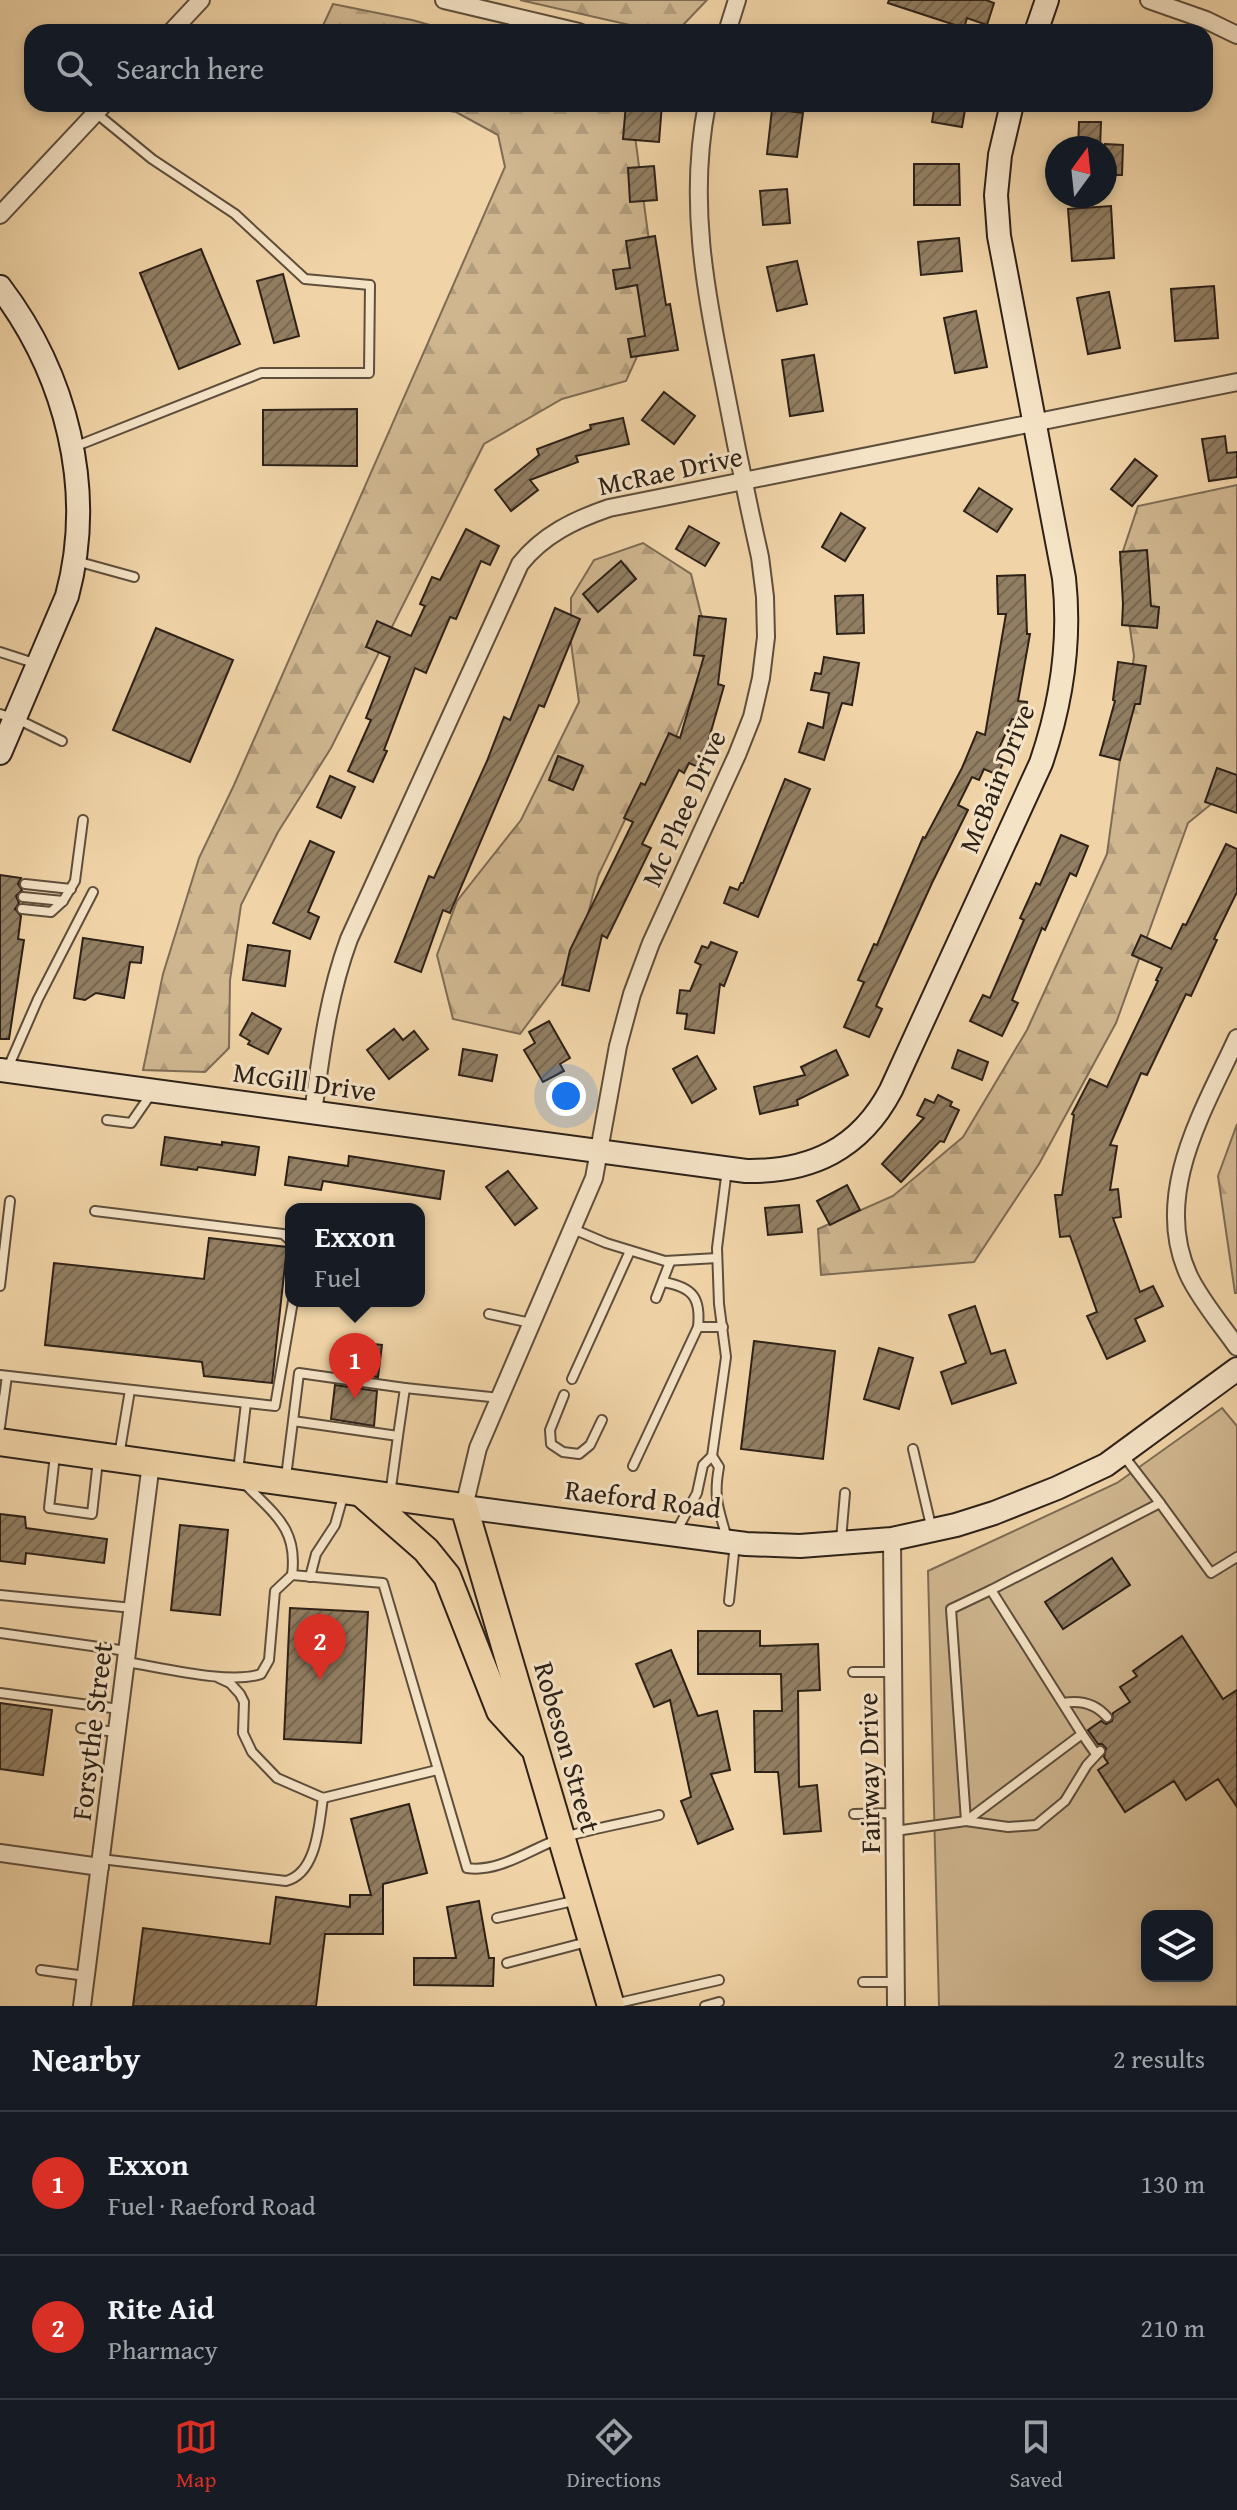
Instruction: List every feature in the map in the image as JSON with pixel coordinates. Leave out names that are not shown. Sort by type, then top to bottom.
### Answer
[{"type":"main road","name":"Raeford Road","points":[[0,1442],[464,1507]]},
{"type":"main road","points":[[353,1491],[426,1550],[447,1576],[500,1711],[536,1750]]},
{"type":"main road","name":"Robeson Street","points":[[464,1507],[609,2006]]},
{"type":"street","points":[[178,24],[201,0]]},
{"type":"street","points":[[444,0],[545,24]]},
{"type":"street","points":[[730,24],[737,0]]},
{"type":"street","points":[[1039,24],[1047,0]]},
{"type":"street","points":[[1149,0],[1206,20],[1237,35]]},
{"type":"street","points":[[0,215],[91,112]]},
{"type":"street","name":"Mc Phee Drive","points":[[464,1507],[478,1448],[594,1178],[618,1046],[632,994],[651,943],[737,755],[752,717],[761,678],[766,637],[760,557],[701,256],[698,215],[706,112]]},
{"type":"street","name":"McBain Drive","points":[[601,1152],[773,1171],[812,1163],[848,1143],[868,1125],[891,1090],[1041,763],[1054,725],[1062,685],[1067,605],[999,236],[996,195],[1000,155],[1010,112]]},
{"type":"street","points":[[0,287],[39,347],[60,397],[78,489],[79,530],[67,596],[38,664],[7,716],[0,753]]},
{"type":"street","name":"McRae Drive","points":[[313,1113],[326,1017],[349,939],[520,564],[538,545],[560,529],[609,508],[1237,382]]},
{"type":"street","points":[[1237,1038],[1189,1144],[1177,1196],[1181,1250],[1189,1276],[1237,1347]]},
{"type":"street","name":"McGill Drive","points":[[3,1071],[601,1152]]},
{"type":"street","name":"Raeford Road","points":[[464,1507],[731,1542],[800,1546],[892,1539],[994,1513],[1106,1465],[1237,1369]]},
{"type":"street","name":"Forsythe Street","points":[[82,2006],[151,1463]]},
{"type":"street","name":"Fairway Drive","points":[[892,1539],[896,2006]]},
{"type":"street","points":[[0,1853],[100,1863]]},
{"type":"lane","points":[[72,448],[261,373],[369,373],[370,285],[305,279],[235,214],[152,159],[100,112]]},
{"type":"lane","points":[[75,561],[134,577]]},
{"type":"lane","points":[[0,652],[38,664]]},
{"type":"lane","points":[[7,716],[62,741]]},
{"type":"lane","points":[[22,909],[51,912],[63,901],[75,881],[83,820]]},
{"type":"lane","points":[[25,884],[71,889]]},
{"type":"lane","points":[[3,1071],[93,892]]},
{"type":"lane","points":[[23,897],[63,901]]},
{"type":"lane","points":[[107,1120],[131,1123],[154,1091]]},
{"type":"lane","points":[[674,1534],[697,1493],[703,1465],[712,1456],[726,1357],[717,1258],[728,1168]]},
{"type":"lane","points":[[0,1286],[10,1201]]},
{"type":"lane","points":[[95,1211],[285,1236]]},
{"type":"lane","points":[[573,1229],[630,1251],[670,1262],[717,1258]]},
{"type":"lane","points":[[572,1379],[630,1251]]},
{"type":"lane","points":[[656,1298],[670,1262]]},
{"type":"lane","points":[[633,1466],[698,1327],[700,1308],[692,1292],[677,1284],[663,1282]]},
{"type":"lane","points":[[275,1406],[292,1307]]},
{"type":"lane","points":[[489,1314],[532,1323]]},
{"type":"lane","points":[[698,1327],[723,1327]]},
{"type":"lane","points":[[286,1482],[299,1373],[500,1398]]},
{"type":"lane","points":[[0,1427],[4,1375],[295,1410]]},
{"type":"lane","points":[[390,1496],[405,1388]]},
{"type":"lane","points":[[56,1450],[49,1508],[92,1514],[130,1390]]},
{"type":"lane","points":[[564,1395],[550,1430],[551,1444],[563,1452],[579,1454],[590,1445],[602,1420]]},
{"type":"lane","points":[[0,1633],[215,1676],[249,1678],[261,1674],[269,1660],[275,1591],[292,1575],[295,1556],[285,1526],[237,1475],[246,1403]]},
{"type":"lane","points":[[293,1421],[398,1436]]},
{"type":"lane","points":[[913,1449],[932,1531]]},
{"type":"lane","points":[[1122,1453],[1211,1573],[1237,1557]]},
{"type":"lane","points":[[712,1456],[719,1467],[716,1505],[731,1542],[729,1601]]},
{"type":"lane","points":[[310,1577],[316,1554],[353,1491]]},
{"type":"lane","points":[[841,1545],[845,1493]]},
{"type":"lane","points":[[966,1821],[951,1609],[1160,1503]]},
{"type":"lane","points":[[292,1575],[383,1583],[467,1868],[478,1870],[561,1838],[659,1815]]},
{"type":"lane","points":[[895,1831],[966,1821],[1008,1827],[1036,1825],[1065,1801],[1098,1752],[1082,1734],[991,1590]]},
{"type":"lane","points":[[0,1595],[133,1608]]},
{"type":"lane","points":[[853,1672],[893,1672]]},
{"type":"lane","points":[[215,1676],[230,1683],[244,1702],[243,1733],[252,1752],[277,1778],[323,1798],[437,1770]]},
{"type":"lane","points":[[0,1693],[120,1709]]},
{"type":"lane","points":[[1063,1703],[1087,1703],[1100,1709],[1107,1717]]},
{"type":"lane","points":[[81,1728],[117,1732]]},
{"type":"lane","points":[[966,1821],[1082,1734]]},
{"type":"lane","points":[[100,1863],[286,1881],[294,1879],[306,1866],[316,1842],[323,1798]]},
{"type":"lane","points":[[854,1814],[895,1813]]},
{"type":"lane","points":[[497,1918],[579,1899]]},
{"type":"lane","points":[[507,1963],[592,1941]]},
{"type":"lane","points":[[41,1970],[86,1976]]},
{"type":"lane","points":[[609,2006],[719,1980]]},
{"type":"lane","points":[[863,1982],[897,1982]]},
{"type":"lane","points":[[705,2006],[719,2002]]},
{"type":"green space","points":[[520,0],[707,0],[684,24],[625,24]]},
{"type":"green space","points":[[333,4],[426,24],[324,24]]},
{"type":"green space","points":[[456,112],[628,112],[635,136],[649,241],[649,330],[626,381],[562,399],[484,444],[331,748],[278,832],[241,905],[230,980],[229,1048],[205,1072],[143,1070],[163,974],[199,858],[234,785],[505,167],[498,135]]},
{"type":"green space","points":[[1237,485],[1237,783],[1188,823],[1116,1023],[1039,1164],[974,1262],[821,1275],[818,1229],[893,1196],[963,1137],[1027,1030],[1107,854],[1134,656],[1120,560],[1138,506]]},
{"type":"green space","points":[[643,543],[691,574],[710,650],[673,744],[632,805],[598,876],[576,959],[520,1034],[453,1019],[437,955],[457,901],[521,820],[579,702],[571,643],[571,598],[594,560]]},
{"type":"green space","points":[[1237,1124],[1237,1293],[1235,1293],[1218,1176]]},
{"type":"green space","points":[[1222,1408],[1237,1426],[1237,2006],[939,2006],[928,1571],[1117,1483]]},
{"type":"building","points":[[889,0],[986,0],[994,3],[987,24],[967,18],[965,24],[952,24],[888,3]]},
{"type":"building","points":[[625,112],[661,112],[659,142],[623,139]]},
{"type":"building","points":[[772,112],[803,113],[797,157],[767,154]]},
{"type":"building","points":[[934,112],[965,112],[962,127],[932,122]]},
{"type":"building","points":[[1079,122],[1101,122],[1100,136],[1078,136]]},
{"type":"building","points":[[1117,145],[1123,145],[1122,175],[1117,175]]},
{"type":"building","points":[[914,164],[959,164],[960,205],[914,205]]},
{"type":"building","points":[[654,166],[657,200],[630,202],[628,168]]},
{"type":"building","points":[[787,189],[790,223],[763,225],[760,191]]},
{"type":"building","points":[[1111,208],[1114,258],[1072,261],[1068,209]]},
{"type":"building","points":[[655,236],[666,305],[670,304],[678,350],[631,357],[628,339],[645,336],[637,285],[616,289],[613,270],[630,268],[626,241]]},
{"type":"building","points":[[959,238],[962,271],[921,275],[918,242]]},
{"type":"building","points":[[201,249],[240,344],[179,369],[140,273]]},
{"type":"building","points":[[797,261],[807,304],[777,311],[767,267]]},
{"type":"building","points":[[283,274],[299,336],[274,343],[257,281]]},
{"type":"building","points":[[1214,286],[1218,338],[1175,341],[1171,289]]},
{"type":"building","points":[[1109,292],[1120,348],[1088,354],[1077,298]]},
{"type":"building","points":[[976,311],[987,367],[955,373],[944,318]]},
{"type":"building","points":[[814,355],[823,411],[790,416],[782,360]]},
{"type":"building","points":[[664,392],[695,416],[674,444],[642,420]]},
{"type":"building","points":[[357,409],[357,466],[263,465],[263,410]]},
{"type":"building","points":[[623,418],[629,444],[576,456],[578,462],[530,480],[538,490],[511,511],[495,490],[539,455],[537,449],[591,429],[590,425]]},
{"type":"building","points":[[1225,436],[1227,453],[1237,452],[1237,477],[1209,481],[1202,439]]},
{"type":"building","points":[[1135,459],[1157,476],[1132,506],[1111,489]]},
{"type":"building","points":[[979,488],[1012,509],[997,532],[964,511]]},
{"type":"building","points":[[841,513],[865,528],[845,561],[822,547]]},
{"type":"building","points":[[689,526],[719,543],[705,566],[676,549]]},
{"type":"building","points":[[466,529],[499,546],[490,565],[481,561],[456,619],[450,617],[426,673],[415,668],[384,750],[387,751],[373,782],[348,771],[371,720],[366,718],[390,657],[366,647],[377,621],[411,636],[425,606],[420,604],[432,577],[440,580]]},
{"type":"building","points":[[1147,550],[1151,606],[1159,607],[1157,628],[1122,625],[1120,552]]},
{"type":"building","points":[[621,561],[636,579],[598,612],[583,594]]},
{"type":"building","points":[[1025,575],[1027,634],[1030,634],[1018,701],[1027,702],[1024,721],[1012,719],[996,755],[1005,758],[998,775],[984,769],[979,780],[972,777],[958,805],[968,810],[876,1006],[882,1009],[869,1037],[844,1027],[864,982],[858,980],[874,944],[877,945],[923,837],[962,768],[977,732],[985,735],[1006,614],[998,614],[997,576]]},
{"type":"building","points":[[863,595],[864,633],[837,634],[835,596]]},
{"type":"building","points":[[555,608],[580,619],[544,707],[539,705],[450,913],[443,910],[421,972],[395,962],[429,876],[434,878],[504,717],[510,720]]},
{"type":"building","points":[[699,616],[726,619],[718,684],[724,686],[706,749],[698,767],[689,763],[684,773],[679,770],[642,844],[651,848],[607,938],[602,935],[589,991],[562,985],[570,950],[633,822],[624,818],[641,783],[645,785],[669,733],[680,738],[704,656],[694,655]]},
{"type":"building","points":[[156,628],[233,660],[190,762],[113,730]]},
{"type":"building","points":[[824,657],[859,663],[852,705],[842,703],[824,760],[799,752],[808,723],[823,728],[829,693],[811,690],[815,673],[821,674]]},
{"type":"building","points":[[1118,662],[1146,666],[1140,704],[1135,704],[1120,760],[1100,755],[1115,701]]},
{"type":"building","points":[[558,756],[583,766],[573,790],[549,780]]},
{"type":"building","points":[[1217,768],[1237,775],[1237,813],[1205,802]]},
{"type":"building","points":[[330,776],[355,787],[341,818],[317,807]]},
{"type":"building","points":[[785,779],[810,789],[758,917],[724,903],[730,887],[738,890],[743,883]]},
{"type":"building","points":[[1061,835],[1088,846],[1076,876],[1070,873],[1045,930],[1042,928],[1012,1000],[1018,1003],[1002,1036],[970,1021],[983,995],[990,998],[1024,920],[1020,918],[1036,883],[1040,885]]},
{"type":"building","points":[[310,841],[334,852],[308,912],[319,917],[310,939],[273,923]]},
{"type":"building","points":[[1226,844],[1237,849],[1237,892],[1191,996],[1186,994],[1147,1075],[1141,1073],[1110,1145],[1117,1146],[1110,1190],[1118,1189],[1121,1217],[1113,1218],[1140,1292],[1153,1286],[1163,1306],[1135,1319],[1145,1341],[1107,1359],[1087,1316],[1097,1312],[1070,1236],[1060,1237],[1055,1195],[1062,1195],[1072,1114],[1090,1079],[1107,1087],[1158,981],[1162,968],[1132,955],[1141,935],[1171,949]]},
{"type":"building","points":[[0,875],[21,878],[18,884],[22,890],[16,896],[19,903],[15,909],[21,916],[18,939],[24,940],[9,1039],[0,1039]]},
{"type":"building","points":[[83,938],[143,947],[141,963],[130,962],[124,998],[96,993],[85,1000],[74,998]]},
{"type":"building","points":[[711,942],[737,952],[724,986],[720,984],[714,1033],[685,1029],[687,1014],[677,1013],[680,990],[690,991],[701,965],[695,962],[702,946],[708,948]]},
{"type":"building","points":[[248,945],[290,951],[285,986],[243,980]]},
{"type":"building","points":[[252,1013],[281,1029],[268,1054],[248,1044],[250,1041],[240,1035]]},
{"type":"building","points":[[549,1021],[570,1058],[560,1064],[564,1071],[543,1082],[524,1050],[535,1043],[529,1032]]},
{"type":"building","points":[[394,1029],[403,1040],[414,1031],[428,1049],[389,1079],[367,1050]]},
{"type":"building","points":[[463,1049],[497,1055],[492,1081],[459,1075]]},
{"type":"building","points":[[836,1050],[848,1075],[797,1100],[798,1105],[760,1114],[754,1087],[805,1075],[801,1067]]},
{"type":"building","points":[[958,1050],[988,1062],[982,1080],[952,1068]]},
{"type":"building","points":[[697,1056],[716,1089],[692,1103],[673,1069]]},
{"type":"building","points":[[938,1095],[952,1102],[950,1106],[959,1110],[944,1142],[940,1141],[901,1182],[882,1164],[924,1118],[917,1115],[925,1099],[934,1103]]},
{"type":"building","points":[[165,1137],[259,1147],[255,1175],[161,1165]]},
{"type":"building","points":[[349,1156],[444,1171],[440,1199],[323,1181],[321,1190],[285,1185],[289,1157],[348,1166]]},
{"type":"building","points":[[508,1171],[537,1208],[515,1225],[486,1187]]},
{"type":"building","points":[[847,1185],[860,1210],[830,1225],[817,1201]]},
{"type":"building","points":[[799,1205],[802,1232],[768,1235],[765,1208]]},
{"type":"building","points":[[209,1238],[285,1247],[272,1383],[204,1376],[202,1362],[45,1345],[54,1263],[204,1279]]},
{"type":"building","points":[[975,1306],[991,1354],[1005,1350],[1016,1383],[952,1404],[941,1372],[966,1363],[949,1315]]},
{"type":"building","points":[[340,1341],[382,1345],[378,1377],[337,1371]]},
{"type":"building","points":[[754,1341],[835,1351],[823,1459],[741,1449]]},
{"type":"building","points":[[879,1348],[913,1358],[899,1409],[864,1399]]},
{"type":"building","points":[[335,1385],[377,1391],[374,1426],[331,1419]]},
{"type":"building","points":[[0,1514],[25,1517],[26,1528],[107,1539],[104,1563],[26,1553],[25,1564],[0,1561]]},
{"type":"building","points":[[180,1525],[228,1530],[220,1615],[171,1610]]},
{"type":"building","points":[[1112,1558],[1130,1585],[1063,1629],[1045,1602]]},
{"type":"building","points":[[290,1608],[368,1612],[361,1743],[284,1739]]},
{"type":"building","points":[[698,1631],[760,1631],[760,1646],[818,1644],[820,1690],[798,1691],[799,1787],[817,1785],[821,1831],[784,1834],[778,1772],[755,1772],[754,1711],[782,1711],[781,1674],[698,1674]]},
{"type":"building","points":[[1182,1636],[1223,1699],[1237,1690],[1237,1807],[1218,1779],[1186,1800],[1174,1781],[1125,1812],[1098,1770],[1108,1763],[1104,1757],[1106,1748],[1098,1744],[1088,1730],[1101,1721],[1106,1724],[1112,1721],[1113,1713],[1130,1702],[1120,1687],[1137,1676],[1133,1671]]},
{"type":"building","points":[[671,1650],[698,1716],[717,1711],[730,1770],[711,1774],[733,1829],[698,1844],[681,1801],[691,1797],[670,1700],[654,1707],[636,1664]]},
{"type":"building","points":[[0,1703],[52,1710],[43,1775],[0,1769]]},
{"type":"building","points":[[409,1804],[427,1873],[383,1884],[383,1934],[325,1934],[316,2006],[133,2006],[143,1928],[270,1944],[276,1897],[350,1907],[350,1895],[371,1895],[351,1819]]},
{"type":"building","points":[[479,1901],[489,1958],[494,1958],[493,1986],[414,1985],[414,1958],[456,1958],[447,1907]]},
{"type":"place","name":"Exxon","points":[[355,1399]]},
{"type":"place","name":"Rite Aid","points":[[320,1680]]}]
